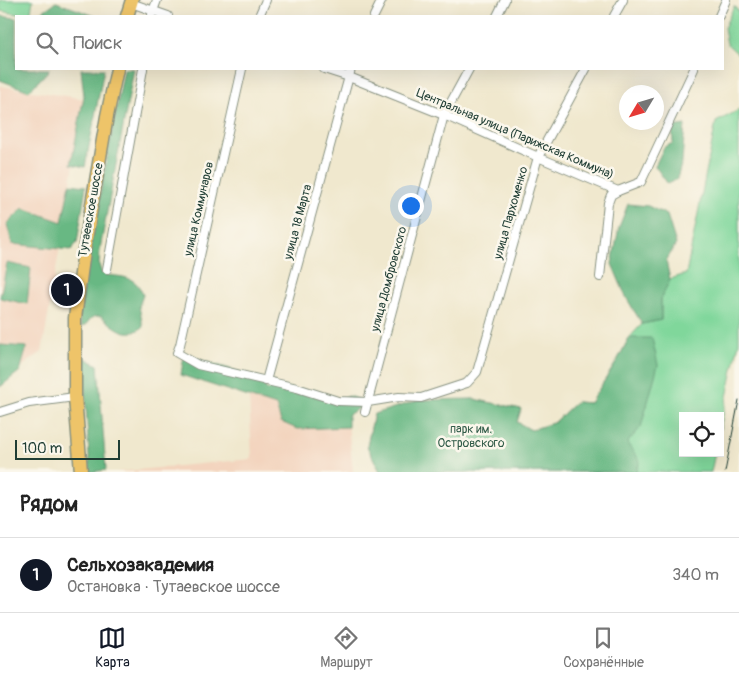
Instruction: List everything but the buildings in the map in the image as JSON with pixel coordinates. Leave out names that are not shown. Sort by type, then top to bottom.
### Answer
[{"type":"main road","points":[[127,15],[132,1]]},
{"type":"main road","name":"Тутаевское шоссе","points":[[81,472],[75,397],[75,318],[84,251],[117,70]]},
{"type":"street","points":[[132,1],[153,14],[157,0]]},
{"type":"street","points":[[259,15],[266,0]]},
{"type":"street","points":[[374,15],[382,0]]},
{"type":"street","points":[[498,15],[506,0]]},
{"type":"street","points":[[615,15],[623,0]]},
{"type":"street","points":[[719,15],[726,0]]},
{"type":"street","points":[[107,269],[143,70]]},
{"type":"street","name":"улица Коммунаров","points":[[242,70],[177,353],[198,365],[266,381]]},
{"type":"street","name":"Центральная улица (Парижская Коммуна)","points":[[327,70],[444,115],[538,158],[618,191],[641,182],[694,70]]},
{"type":"street","name":"улица 18 Марта","points":[[266,381],[351,70]]},
{"type":"street","name":"улица Домбровского","points":[[366,412],[444,115],[468,70]]},
{"type":"street","name":"улица Пархоменко","points":[[368,402],[399,398],[421,398],[467,383],[478,372],[538,158],[585,70]]},
{"type":"street","points":[[600,277],[608,202],[611,195],[618,191]]},
{"type":"street","points":[[266,381],[338,400],[368,402]]},
{"type":"street","points":[[0,412],[29,403],[75,397]]},
{"type":"shaded area","points":[[0,86],[85,99],[42,352],[0,381]]},
{"type":"shaded area","points":[[249,393],[347,414],[353,472],[116,472],[252,459]]},
{"type":"green space","points":[[0,0],[33,0],[30,15],[0,11]]},
{"type":"green space","points":[[56,2],[92,15],[37,15]]},
{"type":"green space","points":[[734,6],[739,12],[739,55],[727,44],[724,28]]},
{"type":"green space","points":[[0,16],[15,18],[15,70],[49,70],[29,91],[0,80]]},
{"type":"green space","points":[[81,70],[104,70],[85,167],[71,164],[84,96]]},
{"type":"green space","points":[[124,70],[134,70],[100,249],[99,265],[102,274],[126,278],[136,283],[140,288],[143,295],[139,306],[143,327],[137,331],[126,332],[120,330],[101,316],[96,316],[81,327],[79,317],[87,262]]},
{"type":"green space","points":[[739,110],[739,342],[724,412],[679,412],[679,457],[714,457],[711,472],[379,472],[367,446],[374,414],[473,399],[521,409],[517,422],[531,430],[555,422],[576,402],[590,403],[616,363],[629,338],[642,324],[661,320],[661,299],[670,279],[686,274],[716,122]]},
{"type":"green space","points":[[685,125],[682,161],[677,179],[668,184],[655,166],[664,147],[673,143],[672,127]]},
{"type":"green space","points":[[70,184],[86,186],[77,243],[71,250],[12,244],[7,224],[23,208],[62,222]]},
{"type":"green space","points":[[628,204],[648,206],[667,215],[676,244],[666,261],[670,279],[661,299],[661,320],[642,324],[626,297],[612,264],[619,227]]},
{"type":"green space","points":[[7,263],[31,268],[27,304],[0,298]]},
{"type":"green space","name":"парк им. Островского","points":[[629,338],[652,338],[658,365],[641,427],[627,443],[640,461],[636,472],[379,472],[367,446],[374,414],[419,400],[473,399],[521,409],[517,422],[531,430],[555,422],[576,402],[590,403],[616,363]]},
{"type":"green space","points":[[0,345],[27,347],[20,371],[0,387]]},
{"type":"green space","points":[[184,355],[260,378],[267,390],[281,386],[338,401],[349,396],[358,399],[362,406],[348,415],[348,427],[297,429],[281,422],[276,406],[181,375]]},
{"type":"green space","points":[[83,357],[98,365],[106,470],[90,472]]},
{"type":"tram line","points":[[725,472],[739,400]]},
{"type":"place","name":"Сельхозакадемия","points":[[67,290]]}]
